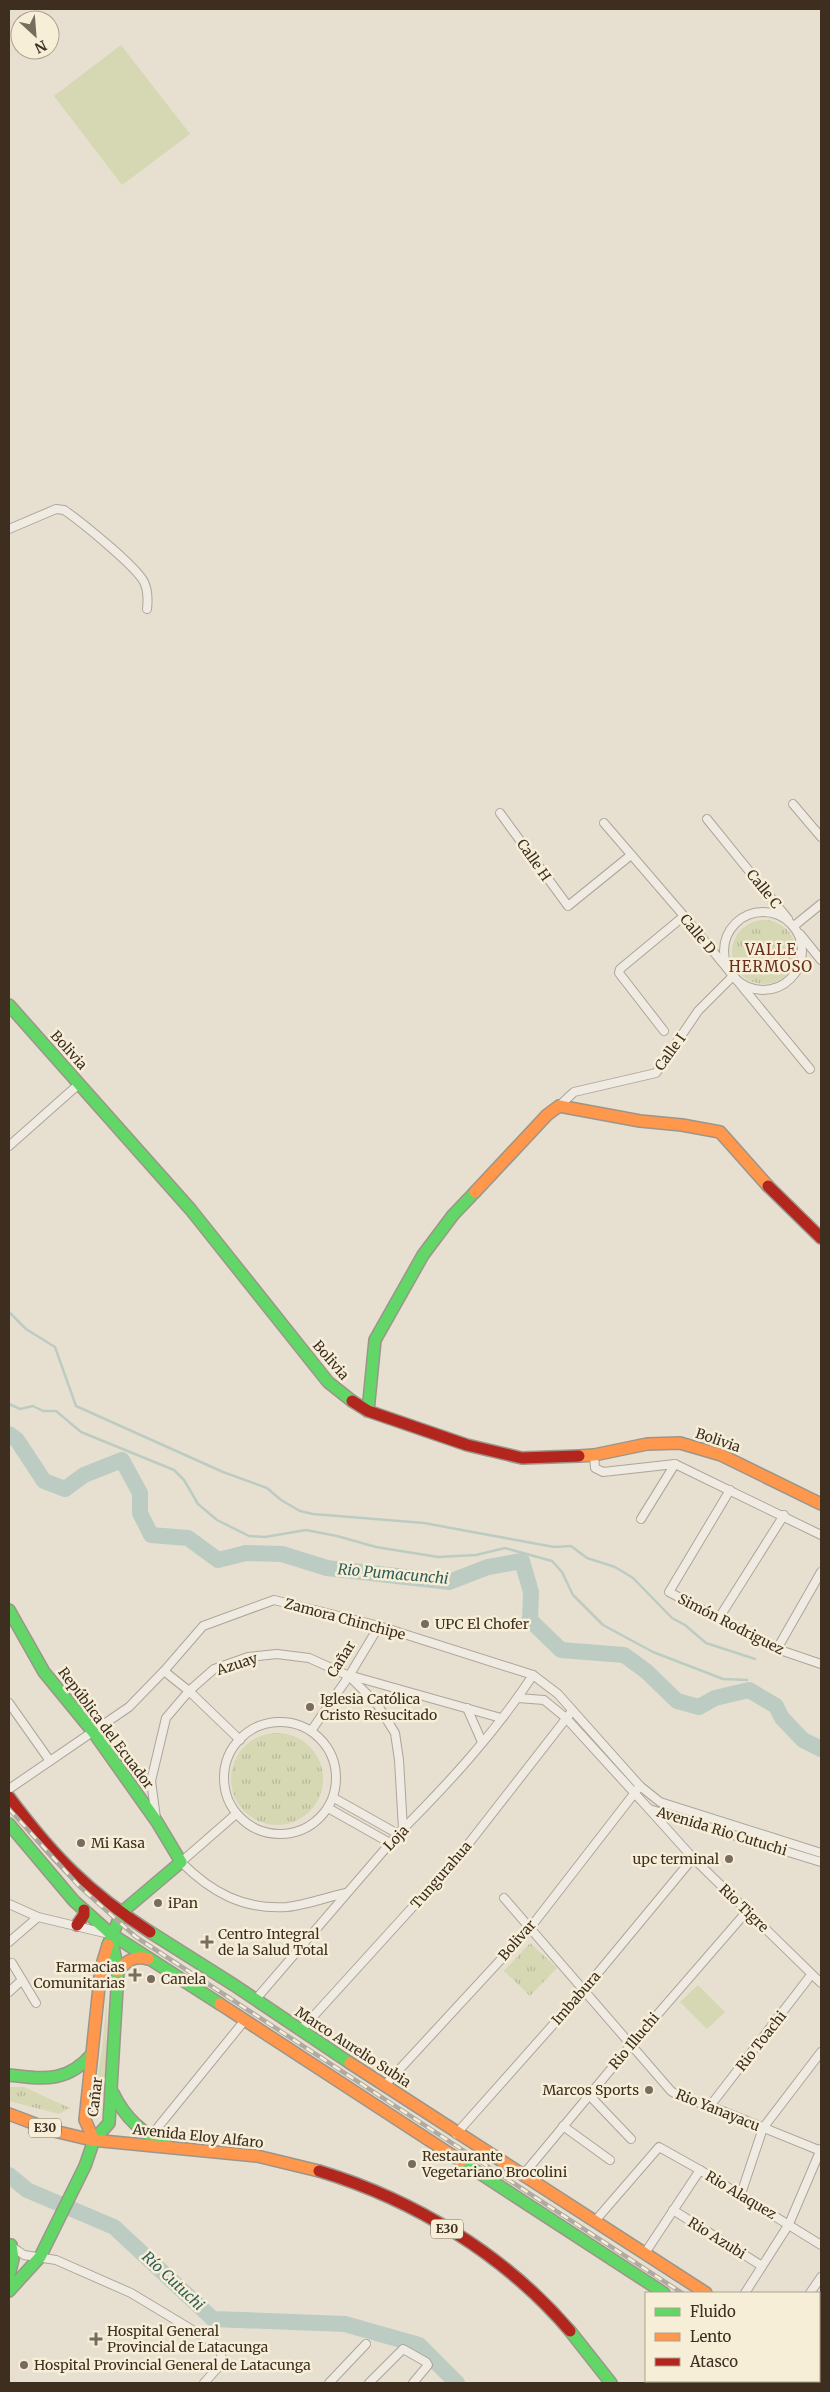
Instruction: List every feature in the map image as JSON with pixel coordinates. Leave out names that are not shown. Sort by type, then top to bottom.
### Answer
[{"type":"street","points":[[9,529],[56,509],[64,510],[76,518],[143,580],[148,596],[147,608]]},
{"type":"street","points":[[793,804],[821,837]]},
{"type":"street","name":"Calle H","points":[[500,813],[568,906],[630,855]]},
{"type":"street","name":"Calle C","points":[[707,819],[821,960]]},
{"type":"street","name":"Calle D","points":[[604,823],[684,916],[810,1069]]},
{"type":"street","points":[[794,926],[821,904]]},
{"type":"street","points":[[753,914],[775,914],[794,926],[802,946],[802,957],[792,977],[778,986],[763,990],[752,988],[733,976],[725,956],[725,945],[734,925],[743,918],[753,914]]},
{"type":"street","points":[[664,1031],[619,973],[620,969],[684,916]]},
{"type":"street","name":"Calle I","points":[[559,1106],[574,1092],[656,1073],[698,1011],[733,976]]},
{"type":"street","name":"Bolivia","points":[[9,1004],[191,1210],[328,1382],[345,1397],[368,1411],[467,1445],[522,1458],[594,1455],[647,1444],[680,1443],[721,1454],[821,1504]]},
{"type":"street","points":[[9,1146],[79,1084]]},
{"type":"street","points":[[368,1411],[376,1340],[422,1255],[453,1215],[547,1115],[559,1106],[640,1121],[713,1129],[727,1137],[757,1176],[821,1238]]},
{"type":"street","points":[[594,1455],[595,1468],[603,1472],[675,1464],[784,1515],[821,1535]]},
{"type":"street","points":[[641,1519],[675,1464]]},
{"type":"street","name":"Simón Rodriguez","points":[[730,1490],[669,1592],[777,1649],[821,1664]]},
{"type":"street","points":[[719,1618],[784,1515]]},
{"type":"street","points":[[777,1649],[821,1572]]},
{"type":"street","name":"Zamora Chinchipe","points":[[9,1789],[94,1733],[129,1707],[164,1671],[203,1626],[270,1600],[379,1626],[533,1675]]},
{"type":"street","name":"República del Ecuador","points":[[9,1610],[44,1672],[94,1733],[157,1822],[181,1862]]},
{"type":"street","name":"Cañar","points":[[311,1731],[349,1676],[379,1626]]},
{"type":"street","name":"Azuay","points":[[157,1822],[151,1780],[166,1718],[189,1691],[214,1669],[248,1657],[277,1654],[310,1658],[349,1676],[377,1704],[395,1732],[399,1760],[400,1831]]},
{"type":"street","points":[[164,1671],[189,1691],[240,1740]]},
{"type":"street","name":"Loja","points":[[256,1999],[400,1831],[418,1816],[482,1742],[518,1698],[533,1675]]},
{"type":"street","name":"Avenida Rio Cutuchi","points":[[533,1675],[558,1694],[640,1786],[660,1802],[821,1854]]},
{"type":"street","points":[[349,1676],[501,1718]]},
{"type":"street","name":"Avenida Rio Cutuchi","points":[[518,1698],[544,1700],[566,1718],[649,1809],[821,1862]]},
{"type":"street","points":[[9,1703],[50,1761]]},
{"type":"street","points":[[467,1708],[482,1742]]},
{"type":"street","name":"Tungurahua","points":[[300,2031],[459,1856],[572,1711]]},
{"type":"street","points":[[274,1722],[293,1723],[311,1731],[326,1745],[335,1764],[337,1785],[334,1798],[328,1808],[309,1827],[283,1835],[257,1830],[236,1814],[226,1796],[224,1776],[228,1756],[240,1740],[255,1728],[274,1722]]},
{"type":"street","name":"Bolivar","points":[[385,2085],[530,1928],[640,1786]]},
{"type":"street","name":"Marco Aurelio Subia","points":[[9,1797],[35,1832],[74,1876],[122,1912],[256,1999],[300,2031],[385,2085],[456,2134],[523,2174],[704,2292]]},
{"type":"street","points":[[334,1798],[400,1831]]},
{"type":"street","points":[[328,1808],[390,1843]]},
{"type":"street","name":"Rio Tigre","points":[[649,1809],[693,1858],[821,1983]]},
{"type":"street","name":"Cañar","points":[[111,1934],[118,1971],[113,2093],[109,2123],[94,2140],[85,2120],[101,1968],[111,1934],[122,1912],[236,1814]]},
{"type":"street","points":[[9,1824],[84,1910],[111,1934],[662,2292]]},
{"type":"street","name":"Imbabura","points":[[456,2134],[583,1991],[693,1858]]},
{"type":"street","points":[[181,1862],[201,1882],[225,1896],[252,1905],[287,1907],[346,1893]]},
{"type":"street","name":"Rio Yanayacu","points":[[504,1898],[671,2091],[682,2098],[710,2106],[821,2150]]},
{"type":"street","points":[[9,1904],[38,1917],[111,1934]]},
{"type":"street","points":[[77,1925],[84,1915],[84,1910]]},
{"type":"street","name":"Rio Illuchi","points":[[523,2174],[748,1910]]},
{"type":"street","points":[[9,1942],[38,1917]]},
{"type":"street","points":[[118,1971],[130,1960],[141,1956],[149,1959]]},
{"type":"street","points":[[12,1963],[36,2003]]},
{"type":"street","name":"Rio Toachi","points":[[710,2106],[811,1975]]},
{"type":"street","points":[[9,1992],[22,1980]]},
{"type":"street","points":[[150,2137],[245,2020]]},
{"type":"street","points":[[741,2194],[763,2128],[821,2052]]},
{"type":"street","points":[[9,2075],[44,2078],[66,2076],[84,2065],[92,2054]]},
{"type":"street","points":[[113,2093],[123,2113],[150,2137],[174,2148]]},
{"type":"street","points":[[589,2095],[631,2139]]},
{"type":"street","name":"Avenida Eloy Alfaro","points":[[9,2114],[68,2135],[94,2140],[258,2156],[348,2180],[385,2195],[425,2215],[465,2240],[527,2286],[574,2334],[611,2383]]},
{"type":"street","points":[[563,2126],[610,2160]]},
{"type":"street","points":[[9,2291],[40,2257],[46,2247],[85,2166],[94,2140]]},
{"type":"street","name":"Rio Alaquez","points":[[595,2221],[659,2147],[741,2194],[821,2245]]},
{"type":"street","points":[[746,2292],[789,2224],[821,2150]]},
{"type":"street","points":[[645,2253],[700,2170]]},
{"type":"street","name":"Rio Azubi","points":[[673,2210],[762,2266]]},
{"type":"street","points":[[10,2244],[24,2255],[56,2260],[131,2293],[214,2343],[221,2352],[222,2364],[204,2383]]},
{"type":"street","points":[[9,2276],[14,2259],[10,2244]]},
{"type":"street","points":[[811,2292],[821,2277]]},
{"type":"street","points":[[329,2383],[366,2344]]},
{"type":"street","points":[[369,2383],[399,2351],[406,2350],[428,2365],[413,2383]]},
{"type":"green space","points":[[121,45],[190,134],[122,185],[54,96]]},
{"type":"green space","points":[[758,920],[770,920],[787,929],[794,940],[796,952],[794,964],[787,975],[770,984],[758,984],[746,979],[737,970],[732,958],[732,946],[737,934],[746,925]]},
{"type":"green space","points":[[277,1733],[295,1736],[310,1746],[320,1761],[323,1779],[320,1797],[310,1812],[295,1822],[277,1825],[259,1822],[244,1812],[234,1797],[231,1779],[234,1761],[244,1746],[259,1736]]},
{"type":"green space","points":[[530,1943],[557,1968],[530,1996],[504,1971]]},
{"type":"green space","points":[[698,1985],[725,2012],[707,2029],[680,2002]]},
{"type":"green space","points":[[107,1996],[106,2092],[103,2096],[96,2094],[95,2091],[102,2049]]},
{"type":"green space","points":[[9,2087],[24,2087],[70,2108],[59,2114],[9,2101]]},
{"type":"waterway","points":[[9,1312],[26,1329],[55,1347],[76,1406],[223,1472],[267,1488],[281,1500],[300,1511],[313,1514],[424,1523],[554,1547],[571,1546],[587,1558],[615,1567],[633,1578],[672,1618],[685,1625],[706,1643],[755,1659]]},
{"type":"waterway","points":[[9,1404],[20,1409],[33,1406],[43,1411],[56,1411],[81,1432],[174,1470],[184,1480],[198,1504],[217,1520],[249,1536],[265,1537],[306,1530],[376,1547],[438,1557],[476,1555],[505,1548],[552,1561],[562,1572],[573,1595],[603,1625],[653,1652],[723,1679],[747,1680]]},
{"type":"waterway","name":"Rio Pumacunchi","points":[[9,1434],[17,1440],[44,1481],[65,1489],[84,1475],[122,1460],[140,1493],[140,1513],[151,1535],[188,1538],[218,1560],[246,1553],[282,1554],[327,1568],[449,1582],[488,1567],[522,1561],[531,1592],[530,1620],[561,1650],[624,1655],[646,1671],[677,1701],[699,1707],[715,1698],[749,1690],[776,1706],[782,1718],[803,1740],[821,1749]]},
{"type":"waterway","name":"Río Cutuchi","points":[[9,2175],[27,2190],[114,2227],[213,2319],[345,2324],[419,2345],[457,2383]]},
{"type":"railway","points":[[9,1809],[79,1886],[136,1937],[680,2292]]},
{"type":"traffic: fast","points":[[9,1005],[191,1210],[328,1382],[352,1401]]},
{"type":"traffic: fast","points":[[368,1411],[375,1340],[423,1255],[453,1215],[475,1192]]},
{"type":"traffic: fast","points":[[9,1610],[44,1672],[94,1733],[157,1822],[181,1862],[122,1912],[108,1945]]},
{"type":"traffic: fast","points":[[9,1824],[74,1901],[111,1934],[220,2004]]},
{"type":"traffic: fast","points":[[150,1932],[234,1985],[350,2063]]},
{"type":"traffic: fast","points":[[9,2291],[40,2257],[85,2166],[94,2140],[109,2123],[118,1971],[111,1936]]},
{"type":"traffic: fast","points":[[9,2075],[54,2077],[73,2070],[92,2054]]},
{"type":"traffic: fast","points":[[113,2093],[123,2110],[135,2124],[167,2145]]},
{"type":"traffic: fast","points":[[461,2161],[662,2292]]},
{"type":"traffic: fast","points":[[9,2276],[13,2259],[11,2245]]},
{"type":"traffic: fast","points":[[570,2331],[611,2383]]},
{"type":"traffic: slow","points":[[475,1192],[547,1115],[559,1106],[640,1121],[682,1125],[720,1132],[768,1186]]},
{"type":"traffic: slow","points":[[579,1456],[594,1455],[647,1444],[680,1443],[721,1455],[821,1504]]},
{"type":"traffic: slow","points":[[94,2140],[85,2120],[101,1968],[108,1945]]},
{"type":"traffic: slow","points":[[118,1971],[124,1964],[135,1958],[148,1959]]},
{"type":"traffic: slow","points":[[220,2004],[461,2161]]},
{"type":"traffic: slow","points":[[350,2063],[704,2292]]},
{"type":"traffic: slow","points":[[9,2114],[54,2131],[92,2140],[257,2156],[319,2171]]},
{"type":"traffic: jam","points":[[768,1186],[821,1238]]},
{"type":"traffic: jam","points":[[352,1401],[368,1411],[467,1445],[522,1458],[579,1456]]},
{"type":"traffic: jam","points":[[9,1797],[41,1837],[73,1872],[108,1902],[150,1932]]},
{"type":"traffic: jam","points":[[77,1925],[84,1915],[84,1910]]},
{"type":"traffic: jam","points":[[319,2171],[355,2183],[390,2198],[456,2233],[517,2278],[570,2331]]},
{"type":"place","name":"UPC El Chofer","points":[[425,1624]]},
{"type":"place","name":"Iglesia Católica Cristo Resucitado","points":[[310,1707]]},
{"type":"place","name":"Mi Kasa","points":[[81,1843]]},
{"type":"place","name":"upc terminal","points":[[729,1859]]},
{"type":"place","name":"iPan","points":[[158,1903]]},
{"type":"place","name":"Centro Integral de la Salud Total","points":[[207,1942]]},
{"type":"place","name":"Farmacias Comunitarias","points":[[135,1975]]},
{"type":"place","name":"Canela","points":[[151,1979]]},
{"type":"place","name":"Marcos Sports","points":[[649,2090]]},
{"type":"place","name":"Restaurante Vegetariano Brocolini","points":[[412,2164]]},
{"type":"place","name":"Hospital General Provincial de Latacunga","points":[[96,2339]]},
{"type":"place","name":"Hospital Provincial General de Latacunga","points":[[24,2365]]},
{"type":"district","name":"VALLE HERMOSO","points":[[771,958]]}]
